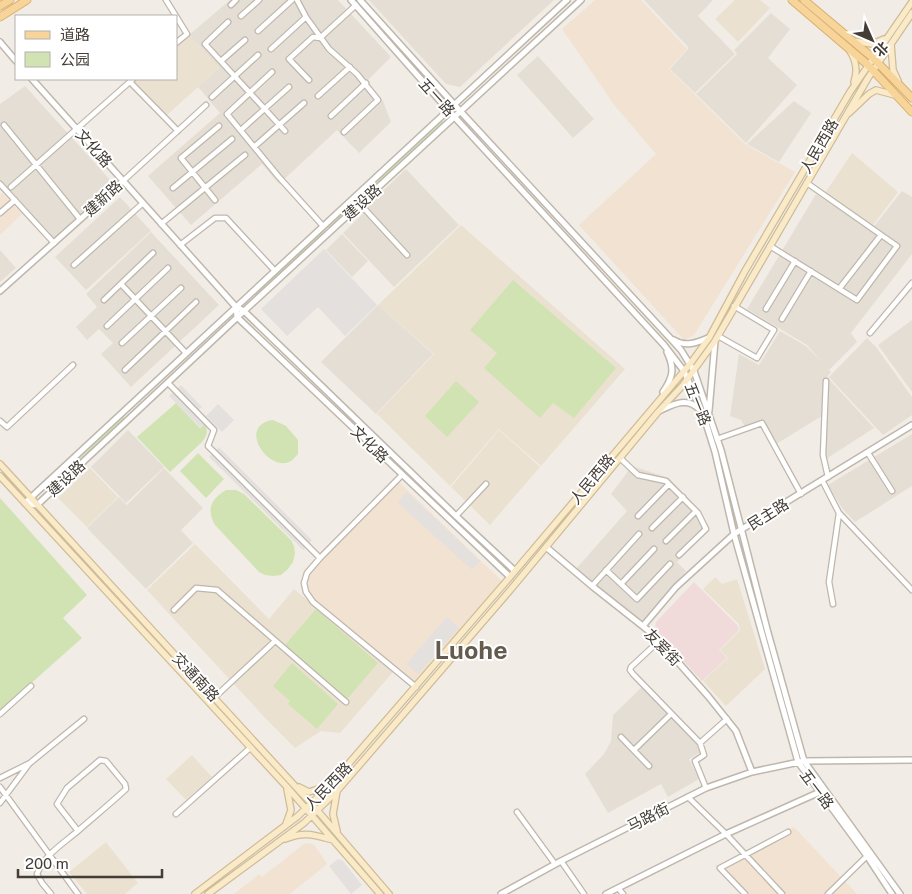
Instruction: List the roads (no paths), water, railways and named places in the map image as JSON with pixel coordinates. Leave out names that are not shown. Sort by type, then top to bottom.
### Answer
[{"type":"main road","points":[[0,6],[10,0]]},
{"type":"main road","points":[[0,16],[27,0]]},
{"type":"main road","points":[[792,0],[851,44],[876,60],[912,98]]},
{"type":"main road","points":[[804,0],[851,44],[912,112]]},
{"type":"main road","name":"人民西路","points":[[195,894],[309,807],[331,784],[510,577],[657,401],[714,338],[745,271],[850,92],[876,60],[912,2]]},
{"type":"main road","name":"人民西路","points":[[888,40],[912,13]]},
{"type":"main road","points":[[851,44],[872,44],[888,40],[893,70],[903,89]]},
{"type":"main road","points":[[850,92],[857,73],[851,44]]},
{"type":"main road","name":"人民西路","points":[[208,894],[315,813],[337,790],[694,372],[807,183],[871,67]]},
{"type":"main road","points":[[843,118],[876,90],[898,96]]},
{"type":"main road","name":"交通南路","points":[[0,464],[215,697],[336,838],[380,894]]},
{"type":"main road","name":"交通南路","points":[[0,476],[250,748],[289,785]]},
{"type":"main road","points":[[284,827],[290,817],[291,810],[289,785],[309,792],[317,791],[331,784]]},
{"type":"main road","points":[[274,844],[297,834],[312,834],[336,838],[333,814],[337,790]]},
{"type":"main road","name":"交通南路","points":[[336,838],[389,894]]},
{"type":"street","points":[[166,0],[176,15]]},
{"type":"street","points":[[230,5],[236,0]]},
{"type":"street","points":[[241,16],[259,0]]},
{"type":"street","points":[[258,31],[292,0]]},
{"type":"street","points":[[297,0],[320,38],[329,49],[366,83],[378,100],[344,132]]},
{"type":"street","name":"五一路","points":[[351,0],[449,111],[664,345],[684,371],[717,439],[804,761],[822,791],[892,894]]},
{"type":"street","points":[[320,38],[361,0]]},
{"type":"street","name":"五一路","points":[[361,0],[455,106],[671,339],[690,364],[707,416],[734,534],[798,762],[872,854],[900,894]]},
{"type":"street","name":"建设路","points":[[25,503],[455,106],[567,0]]},
{"type":"street","name":"建设路","points":[[25,503],[37,505],[237,317],[581,0]]},
{"type":"street","points":[[272,49],[306,17]]},
{"type":"street","points":[[178,19],[188,34],[178,42]]},
{"type":"street","points":[[228,22],[206,44],[285,131]]},
{"type":"street","points":[[309,80],[289,59],[313,37],[320,38]]},
{"type":"street","points":[[221,61],[245,40]]},
{"type":"street","points":[[0,42],[15,60]]},
{"type":"street","points":[[518,47],[524,53]]},
{"type":"street","points":[[212,97],[258,55]]},
{"type":"street","points":[[318,96],[350,67]]},
{"type":"street","points":[[272,72],[227,114],[278,176],[329,232]]},
{"type":"street","name":"文化路","points":[[33,80],[236,308],[244,311],[515,571]]},
{"type":"street","points":[[11,187],[132,80],[178,131]]},
{"type":"street","points":[[331,116],[366,83]]},
{"type":"street","points":[[241,130],[289,87]]},
{"type":"street","points":[[254,147],[304,103]]},
{"type":"street","name":"建新路","points":[[0,291],[206,105]]},
{"type":"street","points":[[4,125],[80,219]]},
{"type":"street","points":[[215,200],[181,158],[219,126]]},
{"type":"street","points":[[173,188],[232,139]]},
{"type":"street","points":[[161,224],[246,155]]},
{"type":"street","points":[[770,246],[857,300],[897,246],[807,183]]},
{"type":"street","points":[[0,184],[54,243]]},
{"type":"street","points":[[0,213],[15,200]]},
{"type":"street","points":[[74,265],[143,204]]},
{"type":"street","points":[[360,204],[407,255]]},
{"type":"street","points":[[180,245],[215,218],[226,218],[275,271]]},
{"type":"street","points":[[839,289],[881,235]]},
{"type":"street","points":[[104,300],[153,253]]},
{"type":"street","points":[[766,309],[795,261]]},
{"type":"street","points":[[107,326],[168,268]]},
{"type":"street","points":[[782,318],[811,271]]},
{"type":"street","points":[[870,333],[912,283]]},
{"type":"street","points":[[121,284],[192,359]]},
{"type":"street","points":[[122,343],[181,288]]},
{"type":"street","points":[[125,370],[196,302]]},
{"type":"street","points":[[671,339],[680,344],[686,344],[698,343],[714,338],[757,358],[774,330],[734,306]]},
{"type":"street","points":[[236,308],[237,317]]},
{"type":"street","name":"文化路","points":[[237,317],[510,577]]},
{"type":"street","points":[[707,416],[714,338]]},
{"type":"street","points":[[657,401],[669,383],[674,368],[664,345]]},
{"type":"street","points":[[0,420],[6,427],[73,365]]},
{"type":"street","points":[[826,381],[823,454],[825,479],[839,514],[912,590]]},
{"type":"street","points":[[168,383],[214,430],[208,446],[320,558]]},
{"type":"street","points":[[658,412],[680,402],[687,402],[693,404],[707,416]]},
{"type":"street","points":[[122,412],[129,419]]},
{"type":"street","points":[[717,439],[762,423],[800,494]]},
{"type":"street","name":"民主路","points":[[643,626],[676,587],[734,534],[912,425]]},
{"type":"street","points":[[868,453],[892,491]]},
{"type":"street","points":[[620,458],[638,475],[666,481],[696,510],[706,529],[679,555]]},
{"type":"street","points":[[402,475],[320,558],[307,574],[304,582],[309,598],[416,687]]},
{"type":"street","points":[[456,516],[486,484]]},
{"type":"street","points":[[638,516],[669,484]]},
{"type":"street","points":[[652,528],[683,497]]},
{"type":"street","points":[[666,541],[696,510]]},
{"type":"street","points":[[833,604],[829,582],[839,514]]},
{"type":"street","points":[[592,586],[639,534]]},
{"type":"street","name":"友爱街","points":[[546,547],[659,641],[736,731],[752,772]]},
{"type":"street","points":[[621,584],[654,549]]},
{"type":"street","points":[[606,570],[637,599],[670,564]]},
{"type":"street","points":[[504,572],[510,566]]},
{"type":"street","points":[[174,610],[196,588],[217,590],[346,702]]},
{"type":"street","points":[[215,697],[275,641]]},
{"type":"street","points":[[659,641],[630,670],[700,743],[704,754],[695,761],[706,788]]},
{"type":"street","points":[[0,714],[31,686]]},
{"type":"street","points":[[634,750],[671,714]]},
{"type":"street","points":[[0,778],[30,763],[84,719]]},
{"type":"street","points":[[700,743],[727,720]]},
{"type":"street","points":[[621,737],[649,766]]},
{"type":"street","points":[[176,814],[250,748]]},
{"type":"street","points":[[51,894],[37,874],[41,865],[49,855],[78,831],[126,789],[125,784],[106,761],[100,760],[67,788],[57,804],[78,831]]},
{"type":"street","name":"马路街","points":[[500,894],[688,796],[752,772],[804,761],[912,760]]},
{"type":"street","points":[[0,803],[30,763]]},
{"type":"street","points":[[0,787],[78,894]]},
{"type":"street","points":[[606,894],[726,834],[822,791]]},
{"type":"street","points":[[688,796],[782,894]]},
{"type":"street","points":[[517,812],[584,894]]},
{"type":"street","points":[[745,894],[720,868],[788,832]]},
{"type":"street","points":[[828,894],[867,856]]},
{"type":"street","points":[[618,888],[623,894]]},
{"type":"district","name":"Luohe","points":[[471,650]]}]
